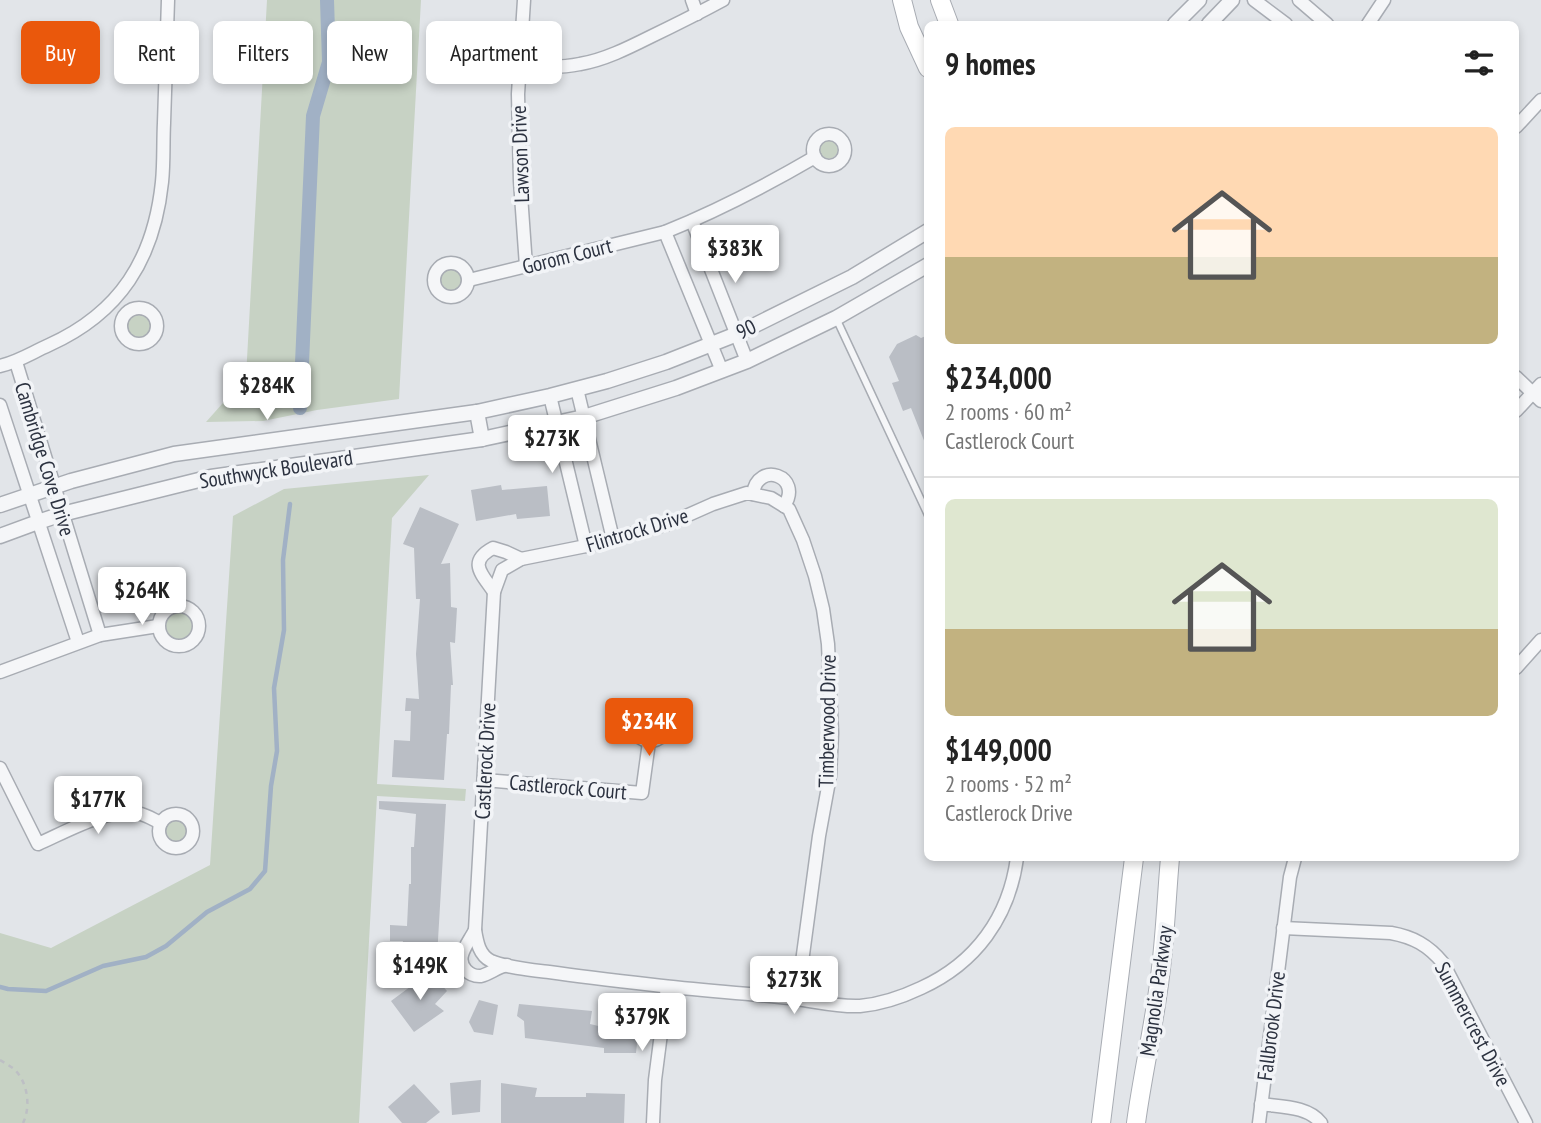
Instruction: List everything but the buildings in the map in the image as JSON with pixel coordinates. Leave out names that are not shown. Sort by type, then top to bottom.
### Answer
[{"type":"main road","points":[[902,0],[909,27],[924,59]]},
{"type":"main road","points":[[940,0],[948,21]]},
{"type":"main road","name":"Magnolia Parkway","points":[[1101,1123],[1134,861]]},
{"type":"main road","name":"Magnolia Parkway","points":[[1136,1123],[1167,926],[1170,861]]},
{"type":"street","points":[[0,366],[16,362],[89,322],[109,305],[130,281],[144,255],[154,226],[162,183],[168,0]]},
{"type":"street","name":"Lawson Drive","points":[[523,21],[524,0]]},
{"type":"street","points":[[692,0],[697,15]]},
{"type":"street","points":[[562,67],[582,64],[628,48],[723,0]]},
{"type":"street","points":[[1178,21],[1199,0]]},
{"type":"street","points":[[1212,21],[1232,0]]},
{"type":"street","points":[[1254,0],[1282,21]]},
{"type":"street","points":[[1299,0],[1324,21]]},
{"type":"street","points":[[1370,21],[1384,0]]},
{"type":"street","name":"Lawson Drive","points":[[519,84],[520,181],[526,266]]},
{"type":"street","points":[[1519,124],[1541,100]]},
{"type":"street","name":"Gorom Court","points":[[469,280],[665,232],[777,179],[815,157]]},
{"type":"street","points":[[692,221],[747,361]]},
{"type":"street","points":[[665,232],[722,372]]},
{"type":"street","name":"90","points":[[550,396],[654,366],[737,334],[852,277],[924,233]]},
{"type":"street","name":"90","points":[[557,423],[640,400],[722,372],[836,318],[924,267]]},
{"type":"street","points":[[109,305],[124,314]]},
{"type":"street","name":"Cambridge Cove Drive","points":[[16,362],[100,635]]},
{"type":"street","points":[[1519,379],[1538,393],[1519,409]]},
{"type":"street","points":[[577,389],[613,539]]},
{"type":"street","points":[[550,396],[586,546]]},
{"type":"street","name":"Southwyck Boulevard","points":[[0,505],[71,481],[174,454],[477,412],[550,396]]},
{"type":"street","name":"Cambridge Cove Drive","points":[[0,405],[78,642]]},
{"type":"street","points":[[477,412],[482,439]]},
{"type":"street","name":"Southwyck Boulevard","points":[[0,536],[62,514],[211,477],[482,439],[557,423]]},
{"type":"street","points":[[753,494],[754,486],[763,476],[778,475],[788,485],[790,493],[784,506]]},
{"type":"street","name":"Flintrock Drive","points":[[502,570],[521,559],[586,546],[668,524],[713,504],[747,493],[771,498]]},
{"type":"street","name":"Timberwood Drive","points":[[771,498],[789,509],[803,540],[823,609],[828,644],[832,733],[830,776],[797,999]]},
{"type":"street","name":"Castlerock Drive","points":[[494,592],[480,573],[479,561],[484,554],[494,548],[521,559]]},
{"type":"street","name":"Castlerock Drive","points":[[502,570],[494,592],[475,930],[483,955],[506,965]]},
{"type":"street","points":[[0,671],[100,635],[158,626]]},
{"type":"street","points":[[1519,665],[1541,640]]},
{"type":"street","name":"Castlerock Court","points":[[484,780],[642,793],[649,742]]},
{"type":"street","points":[[0,768],[38,844],[87,822],[118,812],[141,814],[161,823]]},
{"type":"street","points":[[506,965],[667,987],[797,999],[836,1006],[883,1002],[906,995],[954,970],[974,952],[1002,912],[1016,861]]},
{"type":"street","name":"Fallbrook Drive","points":[[1259,1123],[1283,928],[1294,861]]},
{"type":"street","name":"Summercrest Drive","points":[[1283,928],[1406,935],[1433,951],[1443,963],[1526,1123]]},
{"type":"street","name":"Castlerock Drive","points":[[475,930],[462,953],[461,962],[466,971],[482,976],[506,965]]},
{"type":"street","points":[[653,1123],[655,1080],[667,987]]},
{"type":"street","points":[[1261,1104],[1305,1111],[1317,1117],[1321,1123]]},
{"type":"lane","points":[[836,318],[924,500]]},
{"type":"path","points":[[0,1060],[16,1070],[23,1084],[28,1100],[23,1123]]},
{"type":"green space","points":[[267,0],[421,0],[399,399],[317,410],[263,421],[206,422],[246,377],[262,84],[313,84],[313,21],[266,21]]},
{"type":"green space","points":[[828,139],[835,142],[838,149],[835,156],[828,159],[821,156],[818,149],[821,142]]},
{"type":"green space","points":[[456,260],[468,265],[473,277],[468,289],[456,294],[444,289],[439,277],[444,265]]},
{"type":"green space","points":[[138,310],[150,315],[155,327],[150,339],[138,344],[126,339],[121,327],[126,315]]},
{"type":"green space","points":[[429,475],[392,518],[377,784],[466,789],[465,801],[377,796],[359,1123],[0,1123],[0,933],[51,948],[210,865],[233,516],[284,489]]},
{"type":"green space","points":[[180,609],[192,614],[197,626],[192,638],[180,643],[168,638],[163,626],[168,614]]},
{"type":"green space","points":[[650,705],[662,710],[667,722],[662,734],[650,739],[638,734],[633,722],[638,710]]},
{"type":"green space","points":[[180,812],[192,817],[197,829],[192,841],[180,846],[168,841],[163,829],[168,817]]},
{"type":"waterway","points":[[300,408],[313,116],[329,62],[327,0]]},
{"type":"waterway","points":[[0,987],[46,991],[103,966],[146,957],[166,946],[207,912],[250,889],[265,871],[271,786],[277,751],[274,688],[284,630],[283,560],[290,504]]}]
